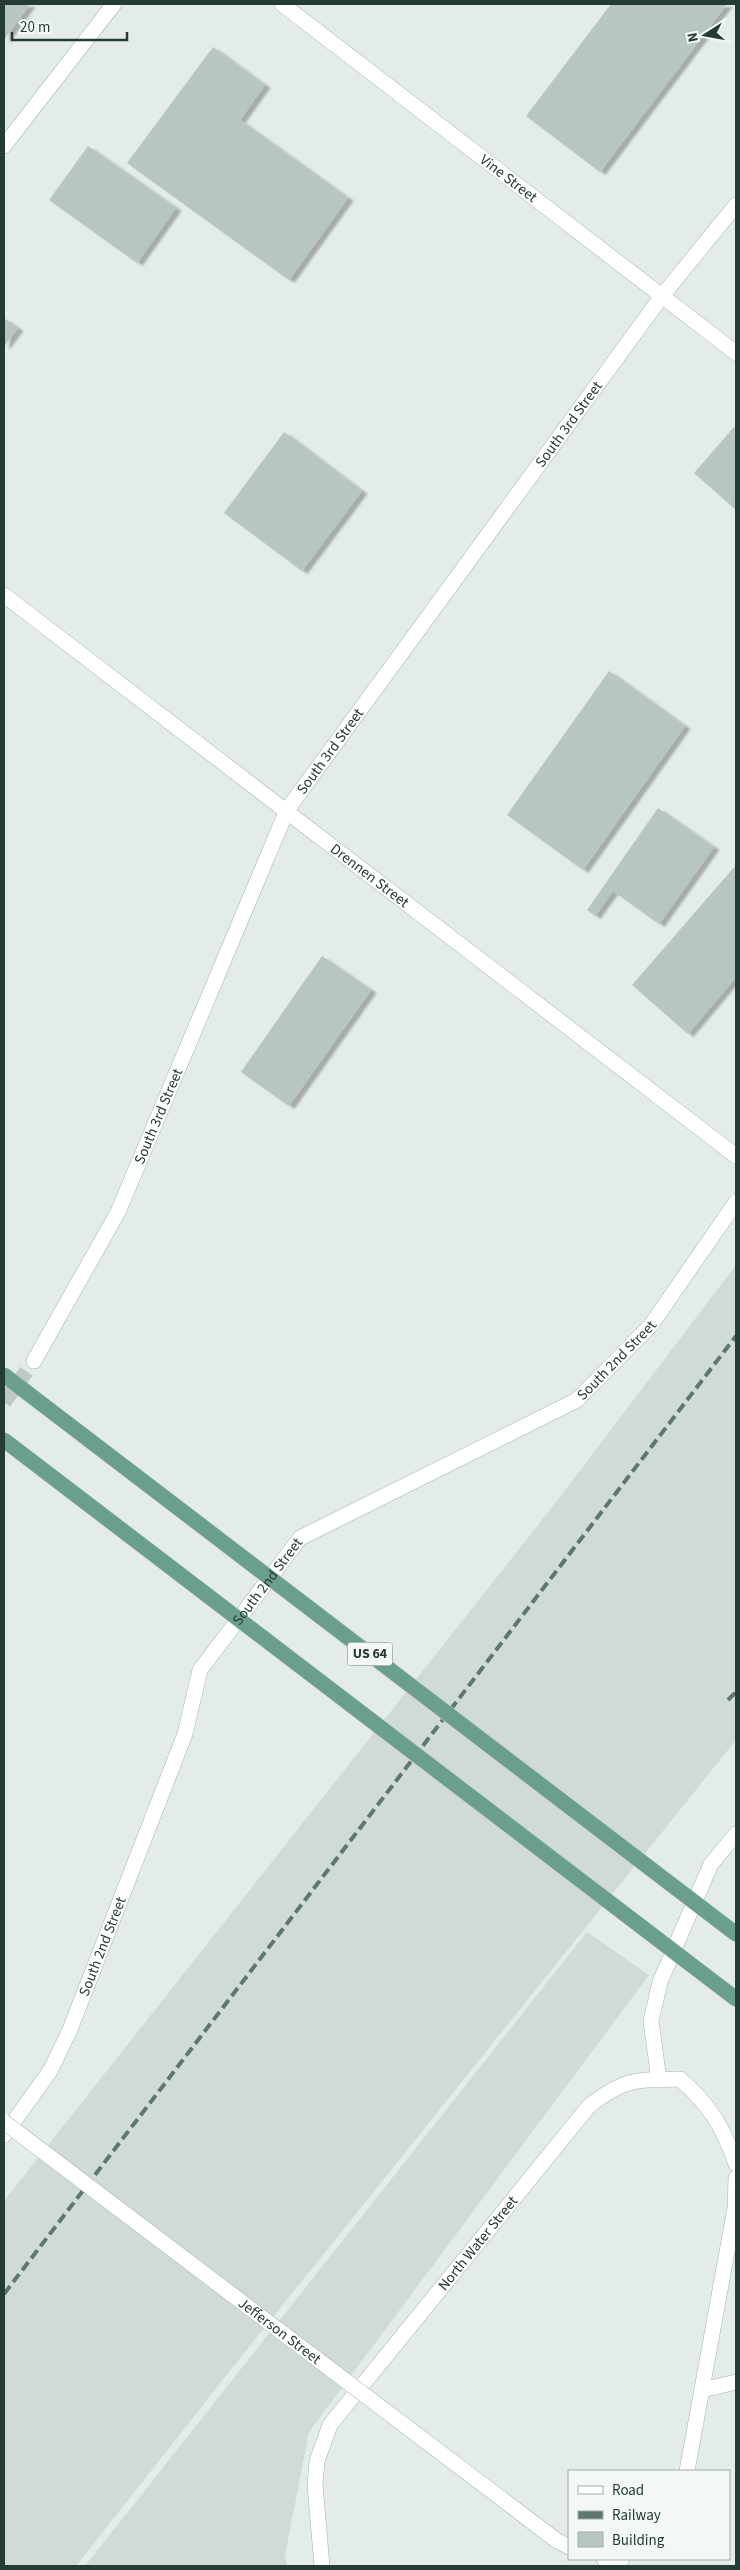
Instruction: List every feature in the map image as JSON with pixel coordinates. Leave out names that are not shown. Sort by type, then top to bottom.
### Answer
[{"type":"main road","name":"US 64","points":[[4,1375],[736,1934]]},
{"type":"main road","points":[[4,1440],[736,1999]]},
{"type":"street","points":[[4,146],[114,4]]},
{"type":"street","name":"Vine Street","points":[[282,4],[736,354]]},
{"type":"street","name":"South 3rd Street","points":[[34,1361],[118,1212],[287,810],[662,296],[736,205]]},
{"type":"street","name":"Drennen Street","points":[[4,595],[736,1156]]},
{"type":"street","name":"South 2nd Street","points":[[4,2134],[50,2071],[69,2032],[185,1734],[200,1670],[300,1538],[577,1400],[651,1325],[736,1202]]},
{"type":"street","points":[[659,2080],[651,2021],[660,1982],[711,1864],[736,1834]]},
{"type":"street","name":"North Water Street","points":[[322,2566],[315,2485],[317,2461],[330,2425],[589,2106],[613,2088],[639,2080],[680,2080],[702,2099],[727,2139],[736,2164]]},
{"type":"street","name":"Jefferson Street","points":[[4,2122],[562,2543]]},
{"type":"street","points":[[687,2470],[735,2208],[736,2178]]},
{"type":"street","points":[[702,2390],[736,2382]]},
{"type":"shaded area","points":[[736,1265],[736,1740],[233,2367],[76,2566],[4,2566],[4,2201],[553,1506]]},
{"type":"shaded area","points":[[587,1932],[649,1975],[309,2432],[285,2555],[287,2566],[85,2566]]},
{"type":"building","points":[[4,4],[30,4],[4,40]]},
{"type":"building","points":[[611,4],[727,4],[600,172],[526,116]]},
{"type":"building","points":[[213,47],[265,85],[240,120],[348,198],[289,280],[127,163]]},
{"type":"building","points":[[88,146],[176,208],[137,263],[49,200]]},
{"type":"building","points":[[4,318],[18,328],[4,347]]},
{"type":"building","points":[[734,427],[736,429],[736,510],[694,473]]},
{"type":"building","points":[[284,432],[362,491],[302,571],[224,513]]},
{"type":"building","points":[[609,671],[685,726],[583,870],[507,815]]},
{"type":"building","points":[[658,808],[714,847],[659,924],[613,891],[595,916],[587,910]]},
{"type":"building","points":[[736,865],[736,977],[688,1034],[632,985]]},
{"type":"building","points":[[322,956],[371,990],[289,1106],[241,1072]]},
{"type":"tunnel","points":[[4,1402],[34,1361]]},
{"type":"railway","points":[[4,2294],[736,1336]]},
{"type":"railway","points":[[728,1700],[736,1692]]}]
